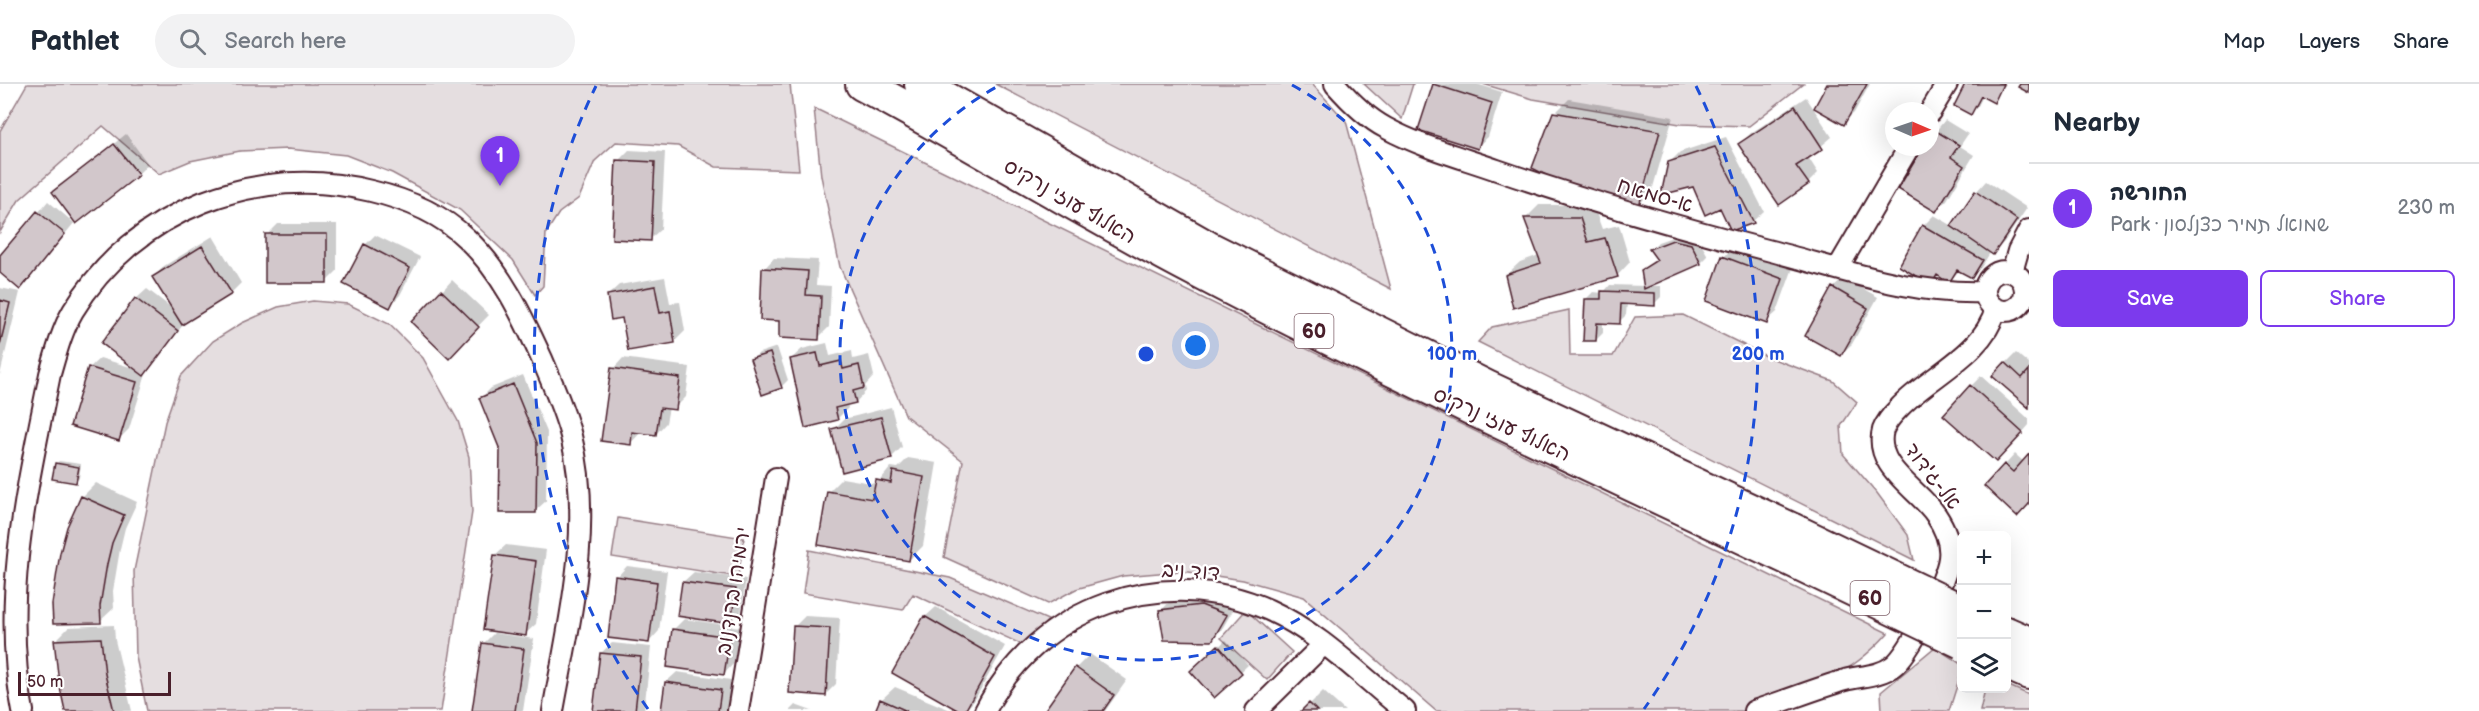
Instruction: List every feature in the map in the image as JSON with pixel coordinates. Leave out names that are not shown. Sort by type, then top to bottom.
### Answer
[{"type":"highway","name":"האלוף עוזי נרקיס","points":[[862,84],[1117,228],[1477,413],[1785,541],[1957,609]]},
{"type":"highway","name":"האלוף עוזי נרקיס","points":[[921,84],[1208,247],[1489,388],[1785,541],[1957,639]]},
{"type":"highway","points":[[2015,644],[2029,673]]},
{"type":"street","name":"א-סמאח","points":[[1335,84],[1347,98],[1385,127],[1416,142],[1578,198],[1911,287],[1958,293],[1985,292]]},
{"type":"street","points":[[1936,102],[1947,84]]},
{"type":"street","points":[[1838,268],[1904,156]]},
{"type":"street","points":[[23,711],[16,677],[14,644],[16,564],[50,374],[58,344],[72,314],[86,291],[122,252],[143,236],[192,206],[251,186],[312,180],[338,183],[391,196],[422,208],[444,221],[466,237],[484,257],[500,278],[528,327],[561,402],[572,438],[580,499],[578,564],[553,711]]},
{"type":"street","points":[[2012,272],[2018,250],[2029,230]]},
{"type":"street","points":[[2006,270],[2022,279],[2027,291],[2016,308],[2002,311],[1990,304],[1985,292],[1986,284],[1994,273],[2006,270]]},
{"type":"street","name":"אל-ג'דוד","points":[[1754,711],[1845,680],[1881,673],[1893,666],[1904,655],[1944,581],[1949,556],[1946,533],[1936,514],[1885,457],[1882,444],[1883,429],[1906,401],[1976,344],[1987,332],[1996,309]]},
{"type":"street","name":"ירמיהו ברנדנוב","points":[[738,711],[776,478]]},
{"type":"street","name":"דוד ניב","points":[[985,711],[1007,676],[1029,650],[1051,631],[1078,615],[1108,603],[1139,595],[1172,591],[1235,598],[1269,610],[1323,645],[1405,711]]},
{"type":"street","points":[[1256,711],[1323,645]]},
{"type":"shaded area","points":[[27,84],[790,84],[799,170],[716,167],[678,146],[616,142],[595,161],[579,198],[559,213],[546,233],[543,286],[535,295],[513,260],[460,210],[392,173],[346,155],[288,149],[240,151],[190,161],[159,174],[103,126],[19,200],[0,232],[0,131]]},
{"type":"shaded area","points":[[995,84],[1312,84],[1346,121],[1391,289]]},
{"type":"shaded area","points":[[1364,84],[1413,84],[1402,119]]},
{"type":"shaded area","points":[[1483,84],[1803,84],[1749,126],[1680,124],[1533,99]]},
{"type":"shaded area","points":[[814,108],[1888,633],[1861,658],[1838,674],[1743,711],[1436,711],[1304,597],[1243,580],[1182,571],[1123,576],[1076,589],[1048,604],[944,557],[963,461],[906,416],[840,267],[821,176]]},
{"type":"shaded area","points":[[313,301],[348,304],[389,324],[423,358],[458,421],[469,457],[472,512],[441,711],[147,711],[136,657],[134,571],[165,422],[181,376],[213,341],[242,323],[278,307]]},
{"type":"shaded area","points":[[1569,310],[1570,356],[1613,356],[1635,317],[1683,315],[1768,357],[1833,381],[1857,402],[1841,426],[1843,454],[1877,493],[1908,535],[1914,560],[1478,342],[1492,327]]},
{"type":"shaded area","points":[[618,518],[744,538],[738,577],[612,557]]},
{"type":"shaded area","points":[[809,550],[950,578],[1048,620],[1025,646],[913,594],[903,610],[803,593]]},
{"type":"shaded area","points":[[1246,610],[1292,652],[1267,680],[1221,638]]},
{"type":"shaded area","points":[[1935,647],[1957,661],[1957,686],[1949,711],[1882,711],[1881,692]]},
{"type":"shaded area","points":[[2011,687],[2029,695],[2029,711],[1980,711],[1984,693],[2011,693]]},
{"type":"building","points":[[1433,84],[1492,103],[1478,149],[1418,130]]},
{"type":"building","points":[[1827,84],[1867,84],[1844,125],[1814,108]]},
{"type":"building","points":[[1965,84],[2003,84],[1994,103],[1981,96],[1971,115],[1954,106]]},
{"type":"building","points":[[2020,84],[2029,84],[2029,93],[2018,87]]},
{"type":"building","points":[[1795,106],[1823,149],[1796,166],[1809,184],[1779,205],[1738,144]]},
{"type":"building","points":[[1553,112],[1660,131],[1639,206],[1594,199],[1532,168]]},
{"type":"building","points":[[1939,133],[1959,145],[1951,157],[1964,166],[1936,212],[1898,189],[1918,156],[1939,156]]},
{"type":"building","points":[[114,144],[139,175],[76,224],[52,192]]},
{"type":"building","points":[[1715,147],[1754,223],[1731,231],[1720,208],[1705,215],[1693,187],[1661,195],[1668,162]]},
{"type":"building","points":[[616,160],[655,162],[651,241],[612,239]]},
{"type":"building","points":[[1975,191],[2017,220],[1993,255],[1951,226]]},
{"type":"building","points":[[37,211],[65,234],[20,290],[0,273],[0,255]]},
{"type":"building","points":[[1524,218],[1580,218],[1588,242],[1605,238],[1618,277],[1513,308],[1505,275],[1541,263]]},
{"type":"building","points":[[1922,225],[1983,260],[1972,278],[1957,270],[1949,283],[1937,275],[1931,285],[1899,266]]},
{"type":"building","points":[[265,234],[327,234],[327,283],[265,283]]},
{"type":"building","points":[[1673,240],[1691,244],[1701,264],[1644,289],[1641,270],[1657,260],[1649,249]]},
{"type":"building","points":[[364,244],[410,268],[390,308],[343,284]]},
{"type":"building","points":[[202,246],[232,294],[182,325],[152,277]]},
{"type":"building","points":[[1722,256],[1783,279],[1767,324],[1706,301]]},
{"type":"building","points":[[762,268],[808,271],[806,295],[821,296],[819,340],[779,338],[779,321],[760,320]]},
{"type":"building","points":[[655,286],[660,313],[670,311],[675,343],[628,351],[622,318],[611,320],[607,295]]},
{"type":"building","points":[[1832,287],[1868,308],[1841,356],[1805,336]]},
{"type":"building","points":[[441,290],[479,327],[449,359],[411,322]]},
{"type":"building","points":[[1601,291],[1655,293],[1655,306],[1621,304],[1620,324],[1597,323],[1596,341],[1583,341],[1585,299],[1601,299]]},
{"type":"building","points":[[135,298],[178,331],[144,376],[101,343]]},
{"type":"building","points":[[0,300],[10,303],[0,345]]},
{"type":"building","points":[[770,353],[782,388],[762,395],[750,359]]},
{"type":"building","points":[[817,353],[820,366],[841,361],[843,369],[859,365],[864,388],[853,391],[856,403],[835,408],[838,420],[805,428],[790,359]]},
{"type":"building","points":[[2005,362],[2022,378],[2029,370],[2029,408],[1992,376]]},
{"type":"building","points":[[88,367],[137,382],[119,441],[70,426]]},
{"type":"building","points":[[611,368],[680,378],[676,410],[660,408],[656,435],[632,432],[631,445],[601,441]]},
{"type":"building","points":[[513,384],[537,443],[536,513],[499,513],[500,450],[479,398]]},
{"type":"building","points":[[1970,385],[2023,433],[1996,462],[1943,415]]},
{"type":"building","points":[[881,417],[892,459],[842,472],[831,429]]},
{"type":"building","points":[[2029,454],[2029,504],[2017,517],[1984,486],[2004,464],[2013,472]]},
{"type":"building","points":[[55,463],[79,467],[76,483],[52,479]]},
{"type":"building","points":[[893,471],[924,477],[909,561],[818,545],[827,491],[872,499],[876,480],[891,483]]},
{"type":"building","points":[[81,496],[124,515],[112,543],[107,564],[100,606],[101,623],[53,624],[52,604],[60,553],[67,527]]},
{"type":"building","points":[[494,555],[536,561],[526,636],[483,630]]},
{"type":"building","points":[[615,576],[657,582],[649,643],[608,638]]},
{"type":"building","points":[[682,582],[736,589],[731,624],[677,616]]},
{"type":"building","points":[[1201,605],[1227,615],[1212,641],[1164,640],[1159,610]]},
{"type":"building","points":[[924,616],[995,657],[965,711],[959,711],[892,673]]},
{"type":"building","points":[[793,626],[830,628],[826,696],[789,693]]},
{"type":"building","points":[[672,629],[730,637],[724,675],[667,667]]},
{"type":"building","points":[[101,638],[105,674],[114,711],[65,711],[54,640]]},
{"type":"building","points":[[482,643],[524,649],[515,711],[472,711]]},
{"type":"building","points":[[1218,645],[1242,673],[1214,698],[1190,671]]},
{"type":"building","points":[[600,653],[641,657],[635,711],[593,711]]},
{"type":"building","points":[[1075,667],[1114,695],[1103,711],[1044,711]]},
{"type":"building","points":[[665,682],[721,690],[718,711],[661,711]]},
{"type":"building","points":[[880,699],[907,711],[875,711]]},
{"type":"building","points":[[1309,703],[1317,711],[1301,711]]},
{"type":"place","name":"החורשה","points":[[500,186]]}]
